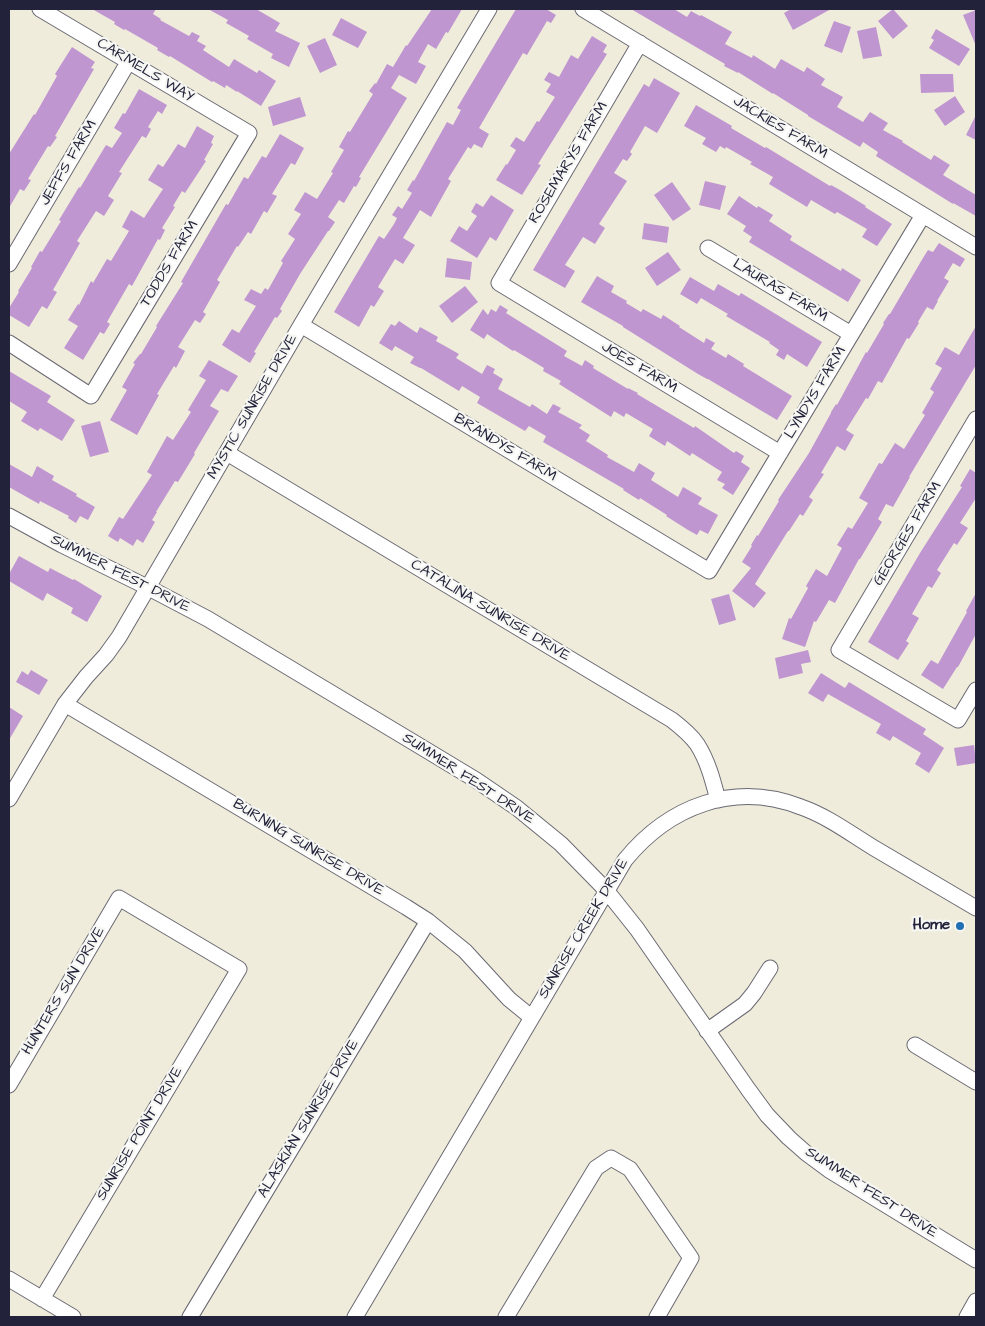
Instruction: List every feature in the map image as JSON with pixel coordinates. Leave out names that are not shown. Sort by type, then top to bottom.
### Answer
[{"type":"street","name":"CARMELS WAY","points":[[40,9],[249,133]]},
{"type":"street","name":"MYSTIC SUNRISE DRIVE","points":[[9,799],[66,704],[119,637],[149,588],[488,9]]},
{"type":"street","name":"JACKIES FARM","points":[[583,9],[976,247]]},
{"type":"street","name":"ROSEMARYS FARM","points":[[499,284],[640,43]]},
{"type":"street","name":"JEFFS FARM","points":[[9,264],[129,61]]},
{"type":"street","name":"TODDS FARM","points":[[9,343],[91,396],[249,133]]},
{"type":"street","name":"LYNDYS FARM","points":[[709,571],[923,215]]},
{"type":"street","name":"LAURAS FARM","points":[[708,248],[851,334]]},
{"type":"street","name":"JOES FARM","points":[[499,284],[780,453]]},
{"type":"street","name":"BRANDYS FARM","points":[[302,325],[709,571]]},
{"type":"street","name":"GEORGES FARM","points":[[976,419],[839,650],[958,720],[976,690]]},
{"type":"street","name":"CATALINA SUNRISE DRIVE","points":[[227,453],[672,720],[685,730],[704,756],[718,800]]},
{"type":"street","name":"SUMMER FEST DRIVE","points":[[9,516],[208,619],[405,736],[517,808],[561,844],[606,890],[637,929],[767,1115],[806,1153],[829,1170],[976,1260]]},
{"type":"street","name":"BURNING SUNRISE DRIVE","points":[[66,704],[406,907],[465,951],[509,999],[532,1017]]},
{"type":"street","name":"SUNRISE CREEK DRIVE","points":[[355,1317],[606,890],[625,860],[646,836],[663,823],[699,805],[718,800],[752,797],[768,798],[800,806],[814,812],[976,908]]},
{"type":"street","name":"SUNRISE POINT DRIVE","points":[[42,1299],[239,969],[119,898]]},
{"type":"street","name":"HUNTERS SUN DRIVE","points":[[9,1085],[119,898]]},
{"type":"street","name":"ALASKIAN SUNRISE DRIVE","points":[[190,1317],[428,922]]},
{"type":"street","points":[[707,1031],[745,1004],[770,968]]},
{"type":"street","points":[[915,1045],[976,1082]]},
{"type":"street","points":[[506,1317],[596,1168],[611,1158],[630,1170],[691,1258],[657,1317]]},
{"type":"street","points":[[9,1279],[73,1317]]},
{"type":"street","points":[[967,1317],[976,1301]]},
{"type":"building","points":[[92,9],[156,9],[153,14],[160,20],[189,36],[192,32],[200,36],[197,41],[206,46],[203,50],[229,67],[234,59],[257,73],[259,70],[276,81],[261,106],[226,85],[225,88],[212,82]]},
{"type":"building","points":[[208,9],[256,9],[280,23],[275,31],[300,43],[289,67],[271,58],[273,54],[247,39],[249,36],[226,23],[228,20]]},
{"type":"building","points":[[432,9],[462,9],[436,49],[428,44],[418,62],[426,66],[416,84],[399,75],[391,88],[407,98],[359,177],[361,178],[356,187],[354,186],[344,203],[339,200],[328,217],[335,222],[300,274],[280,309],[282,311],[277,318],[275,317],[254,352],[256,353],[250,363],[222,345],[232,329],[239,333],[256,306],[244,300],[251,289],[261,294],[265,288],[268,290],[283,263],[281,261],[295,239],[288,234],[301,214],[294,210],[305,192],[317,199],[344,150],[339,147],[373,94],[369,91],[376,84],[387,64],[393,67]]},
{"type":"building","points":[[516,9],[546,9],[556,15],[551,23],[547,21],[527,55],[523,53],[479,128],[489,134],[482,148],[474,144],[471,149],[468,147],[448,179],[451,181],[431,217],[420,210],[403,238],[415,245],[403,264],[395,259],[378,287],[384,291],[374,307],[371,305],[359,327],[334,312],[379,236],[384,239],[394,224],[397,218],[392,215],[398,206],[402,209],[412,193],[407,190],[447,122],[453,125],[461,110],[457,108]]},
{"type":"building","points":[[631,9],[674,9],[687,17],[691,11],[732,32],[725,44],[752,58],[753,55],[775,69],[781,59],[804,72],[807,67],[825,79],[821,85],[843,97],[837,107],[863,122],[870,112],[888,123],[883,130],[931,160],[934,155],[950,165],[943,175],[976,195],[976,216],[953,204],[876,156],[878,152],[863,142],[860,147]]},
{"type":"building","points":[[791,9],[831,9],[793,30],[784,13]]},
{"type":"building","points":[[893,9],[908,26],[893,39],[878,21]]},
{"type":"building","points":[[976,10],[976,46],[963,15]]},
{"type":"building","points":[[341,18],[367,32],[358,48],[332,35]]},
{"type":"building","points":[[834,21],[851,27],[842,53],[824,46]]},
{"type":"building","points":[[876,27],[882,56],[863,59],[857,31]]},
{"type":"building","points":[[936,29],[970,49],[959,66],[929,48],[934,40],[931,38]]},
{"type":"building","points":[[592,36],[607,45],[603,52],[607,54],[538,164],[541,165],[522,195],[496,180],[516,150],[510,146],[516,137],[524,142],[555,97],[546,92],[551,84],[544,80],[549,72],[559,77],[571,55],[578,59]]},
{"type":"building","points":[[325,38],[337,65],[320,73],[307,46]]},
{"type":"building","points":[[72,47],[95,62],[91,68],[94,69],[55,136],[57,137],[50,147],[48,146],[28,179],[31,180],[24,191],[20,189],[9,208],[9,154],[35,115],[57,76],[55,74]]},
{"type":"building","points":[[920,74],[953,74],[954,92],[921,93]]},
{"type":"building","points":[[654,78],[680,93],[657,133],[645,126],[630,152],[632,154],[627,161],[623,159],[614,173],[627,181],[599,224],[605,228],[595,244],[583,237],[565,265],[575,271],[565,288],[533,270],[644,84],[649,87]]},
{"type":"building","points":[[139,89],[167,105],[162,114],[158,111],[148,127],[151,129],[146,138],[142,136],[119,172],[122,173],[108,196],[114,200],[104,216],[96,211],[77,241],[80,243],[53,290],[57,292],[47,309],[42,306],[29,327],[9,315],[9,308],[40,251],[42,252],[61,221],[59,220],[106,145],[112,148],[122,133],[114,128],[123,113],[125,114]]},
{"type":"building","points":[[955,96],[965,112],[945,126],[934,110]]},
{"type":"building","points":[[300,97],[306,116],[273,126],[268,107]]},
{"type":"building","points":[[696,105],[732,126],[731,128],[840,190],[892,224],[877,246],[862,237],[867,229],[811,200],[807,207],[769,184],[773,177],[726,147],[725,149],[720,146],[716,152],[702,144],[706,138],[684,126]]},
{"type":"building","points":[[976,115],[976,140],[966,135]]},
{"type":"building","points":[[197,126],[214,136],[211,143],[213,144],[204,160],[206,161],[185,193],[182,191],[162,228],[165,230],[160,240],[158,239],[132,286],[129,284],[107,322],[110,324],[104,334],[100,332],[83,360],[64,348],[78,326],[68,320],[79,305],[91,281],[93,283],[107,259],[111,261],[129,231],[122,227],[131,210],[144,218],[163,189],[148,180],[158,164],[163,167],[178,144],[185,148]]},
{"type":"building","points":[[280,134],[304,148],[295,165],[291,163],[272,194],[277,196],[267,213],[264,211],[251,234],[248,232],[237,246],[217,280],[220,282],[203,312],[206,314],[200,323],[195,320],[178,347],[185,351],[176,368],[174,366],[157,394],[159,395],[137,435],[110,420],[127,390],[122,387],[135,364],[133,363],[141,354],[183,283],[181,282],[226,204],[228,205],[244,177],[248,179],[262,156],[266,158]]},
{"type":"building","points":[[705,181],[726,186],[720,210],[699,205]]},
{"type":"building","points":[[672,182],[691,209],[673,221],[654,195]]},
{"type":"building","points":[[491,195],[514,210],[496,241],[490,237],[477,258],[450,241],[459,226],[467,231],[477,216],[471,212],[476,203],[483,207]]},
{"type":"building","points":[[739,196],[757,208],[758,206],[773,215],[769,221],[792,236],[790,240],[841,271],[842,268],[861,280],[848,302],[749,242],[752,237],[743,231],[746,226],[727,214]]},
{"type":"building","points":[[644,223],[669,227],[667,243],[642,239]]},
{"type":"building","points":[[939,243],[965,259],[960,267],[953,263],[944,278],[949,281],[933,310],[927,307],[882,383],[878,381],[846,430],[854,435],[845,451],[837,446],[821,473],[824,474],[809,497],[813,500],[803,516],[800,514],[788,531],[755,584],[766,593],[754,608],[732,591],[751,568],[742,562],[778,500],[809,453],[866,352],[923,258],[928,250],[933,252]]},
{"type":"building","points":[[668,252],[681,270],[657,286],[645,268]]},
{"type":"building","points":[[447,258],[472,262],[470,280],[445,277]]},
{"type":"building","points":[[597,276],[614,286],[611,292],[627,301],[626,303],[641,312],[643,309],[661,319],[663,315],[704,343],[706,338],[715,343],[711,349],[726,358],[728,354],[744,364],[743,366],[792,396],[777,420],[581,302]]},
{"type":"building","points":[[690,277],[714,291],[718,284],[739,296],[741,293],[822,342],[807,367],[787,354],[784,360],[776,355],[779,350],[770,342],[726,316],[728,314],[701,298],[697,304],[680,294]]},
{"type":"building","points":[[465,286],[478,302],[452,323],[439,306]]},
{"type":"building","points":[[500,305],[508,310],[506,313],[567,351],[564,356],[582,366],[585,360],[594,366],[593,368],[694,428],[695,426],[734,453],[736,451],[744,456],[741,462],[750,468],[733,495],[722,488],[725,484],[717,480],[722,472],[692,453],[690,456],[667,441],[665,446],[649,436],[653,429],[626,413],[624,417],[614,411],[611,417],[559,384],[561,381],[543,371],[544,368],[487,334],[484,339],[470,330],[483,309],[488,315],[491,309],[496,312]]},
{"type":"building","points":[[399,321],[417,333],[420,327],[438,337],[436,341],[459,354],[456,358],[482,374],[487,365],[495,369],[493,373],[503,379],[498,389],[530,407],[532,404],[547,414],[553,404],[561,408],[558,412],[582,425],[579,428],[590,435],[586,441],[608,455],[607,457],[634,472],[639,463],[655,473],[651,480],[678,497],[683,487],[702,498],[698,504],[718,515],[708,534],[700,530],[697,535],[688,530],[640,498],[639,500],[624,489],[543,442],[546,436],[529,426],[525,431],[477,403],[480,397],[462,386],[459,391],[410,363],[414,357],[395,346],[392,351],[379,343],[391,324],[395,326]]},
{"type":"building","points":[[976,326],[976,365],[893,507],[886,504],[878,519],[882,522],[835,603],[829,600],[816,622],[814,621],[805,647],[782,639],[789,618],[791,619],[816,569],[827,576],[842,548],[837,545],[848,527],[852,529],[868,503],[859,498],[879,463],[882,464],[895,443],[904,449],[925,415],[922,413],[934,392],[930,389],[942,368],[935,364],[945,347],[959,355]]},
{"type":"building","points":[[209,360],[238,376],[228,392],[221,389],[210,406],[219,411],[178,482],[175,481],[156,512],[152,520],[155,522],[143,543],[137,539],[133,546],[120,538],[118,542],[108,536],[119,517],[123,519],[152,475],[147,472],[167,436],[173,440],[191,412],[188,410],[206,380],[199,376]]},
{"type":"building","points":[[9,371],[51,396],[47,402],[75,420],[62,441],[40,428],[38,431],[21,421],[27,412],[9,401]]},
{"type":"building","points":[[100,421],[109,452],[90,457],[81,426]]},
{"type":"building","points":[[9,464],[32,477],[37,466],[54,476],[52,480],[95,507],[88,520],[80,516],[76,523],[68,518],[69,516],[40,501],[39,504],[9,487]]},
{"type":"building","points":[[970,469],[976,473],[976,498],[960,523],[968,528],[957,545],[954,543],[937,570],[941,573],[932,588],[928,586],[912,614],[919,618],[906,641],[909,643],[898,660],[868,642],[920,553],[962,487],[960,486]]},
{"type":"building","points":[[19,556],[48,572],[50,568],[74,579],[102,596],[87,622],[71,613],[73,608],[47,593],[43,601],[9,581],[9,574]]},
{"type":"building","points":[[976,593],[976,634],[958,667],[943,689],[921,675],[931,660],[938,664]]},
{"type":"building","points":[[729,594],[736,620],[719,625],[711,599]]},
{"type":"building","points":[[808,650],[811,662],[801,664],[803,673],[779,679],[775,658]]},
{"type":"building","points":[[31,670],[48,680],[39,695],[16,682],[22,671],[28,675]]},
{"type":"building","points":[[821,673],[845,688],[849,682],[926,729],[923,734],[944,748],[929,773],[915,764],[921,753],[893,736],[890,741],[876,733],[881,724],[828,694],[823,702],[808,693]]},
{"type":"building","points":[[9,707],[23,716],[9,740]]},
{"type":"building","points":[[974,745],[976,763],[957,766],[954,748]]},
{"type":"place","name":"Home","points":[[960,926]]}]
